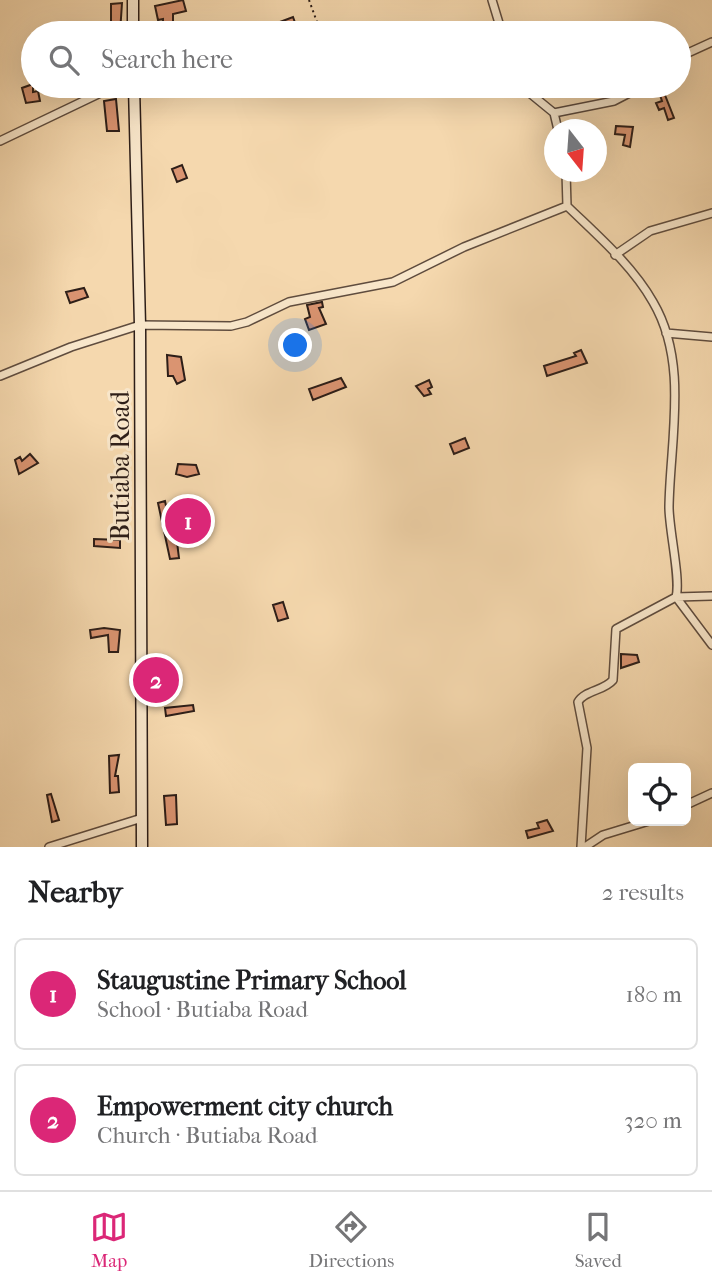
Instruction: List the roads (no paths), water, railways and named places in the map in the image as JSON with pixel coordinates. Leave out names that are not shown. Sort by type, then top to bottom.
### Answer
[{"type":"main road","points":[[133,0],[133,21]]},
{"type":"main road","name":"Butiaba Road","points":[[134,98],[140,325],[142,847]]},
{"type":"street","points":[[492,0],[498,21]]},
{"type":"street","points":[[691,52],[712,42]]},
{"type":"street","points":[[0,141],[90,98]]},
{"type":"street","points":[[536,98],[554,113],[555,119]]},
{"type":"street","points":[[554,113],[620,98]]},
{"type":"street","points":[[567,182],[568,206],[615,255],[652,300],[666,333],[673,363],[673,451],[669,507],[671,550],[679,588],[676,597]]},
{"type":"street","points":[[0,376],[71,347],[140,325],[231,326],[247,322],[289,302],[393,282],[464,247],[568,206]]},
{"type":"street","points":[[615,255],[650,231],[712,213]]},
{"type":"street","points":[[666,333],[712,337]]},
{"type":"street","points":[[583,847],[587,748],[578,702],[581,696],[608,686],[613,680],[616,629],[676,597],[712,596]]},
{"type":"street","points":[[676,597],[712,645]]},
{"type":"street","points":[[691,803],[712,793]]},
{"type":"street","points":[[49,847],[142,818]]},
{"type":"street","points":[[583,847],[603,835],[633,826]]},
{"type":"place","name":"Staugustine Primary School","points":[[188,521]]},
{"type":"place","name":"Empowerment city church","points":[[156,680]]}]
